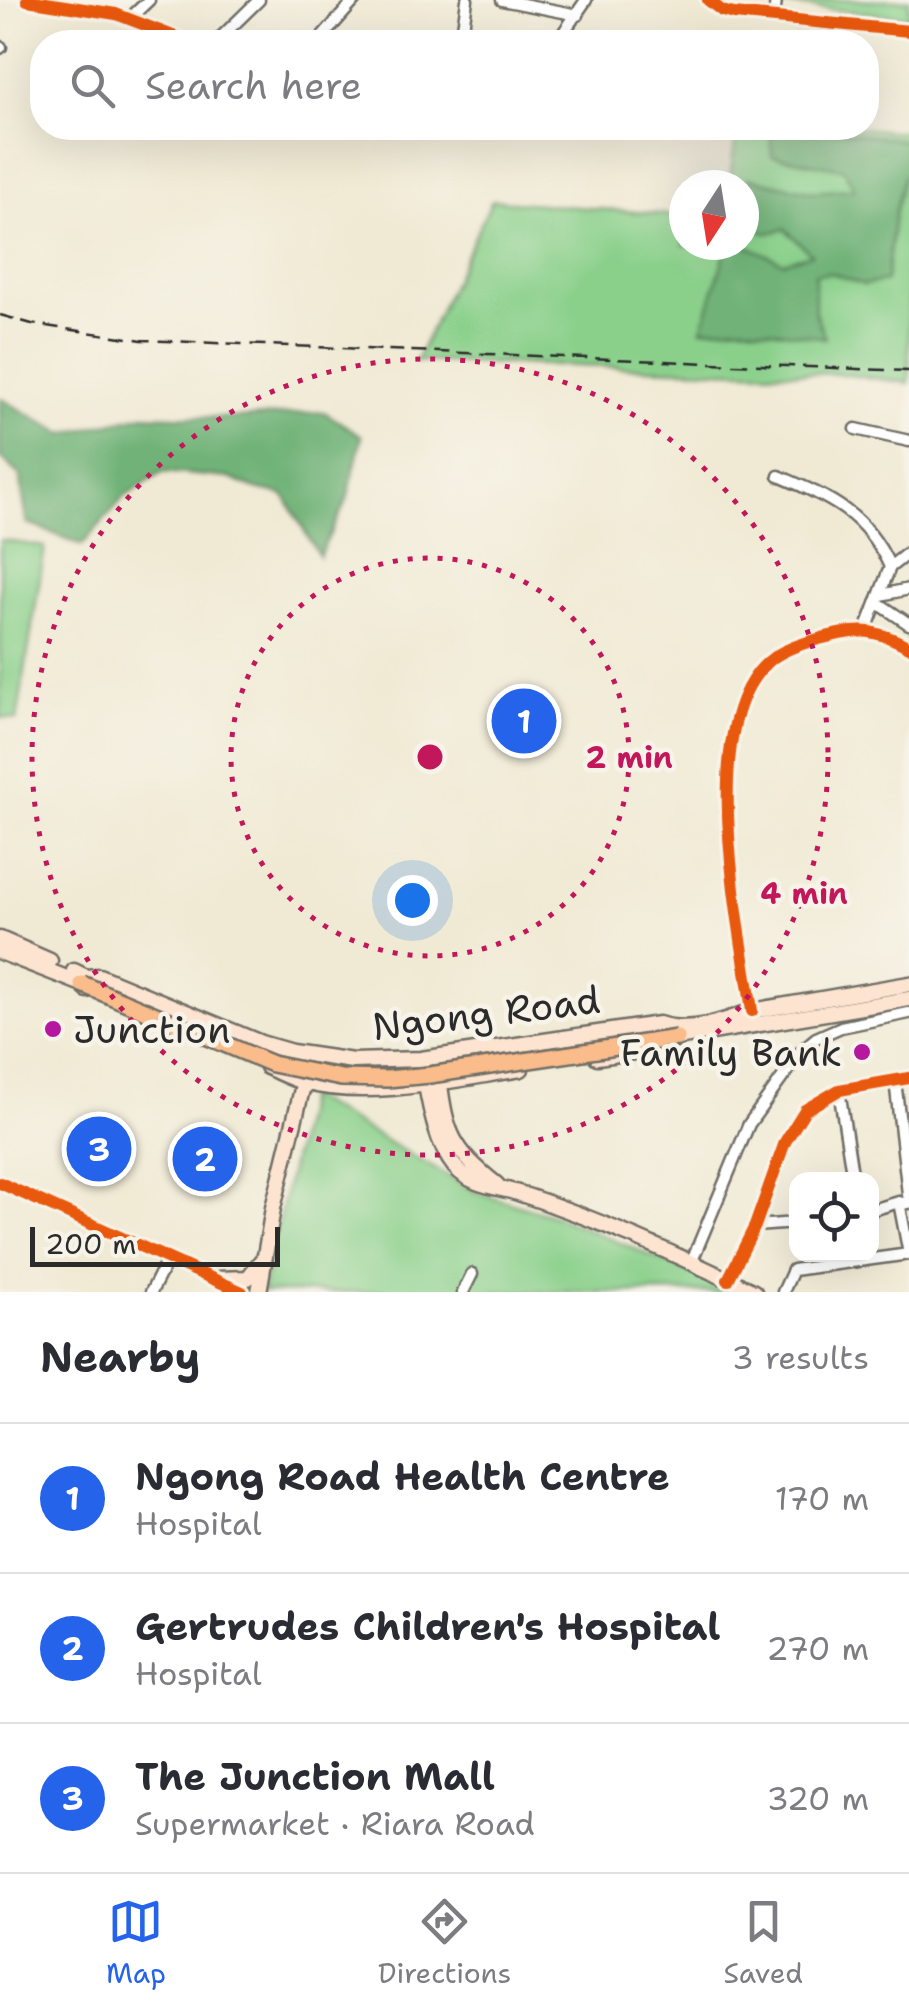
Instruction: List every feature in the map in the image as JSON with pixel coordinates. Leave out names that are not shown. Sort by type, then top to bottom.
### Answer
[{"type":"main road","points":[[0,938],[84,980]]},
{"type":"main road","name":"Ngong Road","points":[[0,952],[84,980],[298,1063],[358,1070],[677,1034],[752,1011],[909,984]]},
{"type":"main road","name":"Ngong Road","points":[[84,980],[99,976],[261,1042],[311,1055],[384,1062],[429,1062],[659,1024],[677,1034]]},
{"type":"main road","name":"Ngong Road","points":[[84,980],[92,994],[304,1082],[383,1087],[432,1084],[663,1048],[677,1034]]},
{"type":"main road","name":"Ngong Road","points":[[84,980],[272,1064],[341,1078],[430,1075],[909,999]]},
{"type":"main road","points":[[575,1036],[579,1060]]},
{"type":"main road","points":[[259,1292],[273,1208],[311,1055]]},
{"type":"main road","points":[[429,1062],[441,1142],[454,1166],[476,1182],[604,1224],[754,1292]]},
{"type":"main road","points":[[226,1285],[248,1278],[267,1253]]},
{"type":"street","points":[[27,0],[85,8],[158,30]]},
{"type":"street","points":[[129,19],[149,0]]},
{"type":"street","points":[[228,30],[259,0]]},
{"type":"street","points":[[329,30],[355,0]]},
{"type":"street","points":[[463,30],[467,0]]},
{"type":"street","points":[[502,0],[578,15]]},
{"type":"street","points":[[566,30],[586,0]]},
{"type":"street","points":[[708,0],[716,8],[734,14],[909,31]]},
{"type":"street","points":[[774,18],[776,0]]},
{"type":"street","points":[[856,428],[909,441]]},
{"type":"street","points":[[778,476],[855,516],[877,540],[890,567]]},
{"type":"street","points":[[866,630],[890,567],[909,552]]},
{"type":"street","points":[[880,599],[909,589]]},
{"type":"street","points":[[880,599],[909,624]]},
{"type":"street","points":[[752,1011],[726,814],[733,738],[740,710],[753,680],[773,657],[803,644],[846,631],[866,630],[909,647]]},
{"type":"street","points":[[834,1012],[839,1028]]},
{"type":"street","points":[[691,1263],[749,1124],[803,1050],[816,1038],[839,1028],[909,1013]]},
{"type":"street","points":[[804,1016],[816,1038]]},
{"type":"street","points":[[728,1280],[755,1226],[785,1142],[799,1118],[817,1100],[839,1090],[909,1078]]},
{"type":"street","points":[[783,1292],[793,1270],[909,1254],[895,1080]]},
{"type":"street","points":[[839,1090],[852,1172]]},
{"type":"street","points":[[0,1183],[242,1292]]},
{"type":"street","points":[[879,1209],[906,1204]]},
{"type":"street","points":[[755,1226],[789,1223]]},
{"type":"street","points":[[151,1292],[168,1258]]},
{"type":"street","points":[[462,1292],[472,1274]]},
{"type":"green space","points":[[786,0],[909,0],[909,17],[785,5]]},
{"type":"green space","points":[[879,130],[909,133],[909,383],[842,374],[416,361],[492,200],[669,215],[669,260],[759,260],[759,170],[731,170],[735,140],[879,140]]},
{"type":"green space","points":[[879,137],[909,141],[909,174],[903,177],[894,216],[886,281],[863,285],[832,273],[815,274],[815,312],[825,338],[744,326],[702,329],[723,260],[759,260],[759,251],[783,262],[811,254],[785,229],[759,231],[759,180],[813,192],[854,189],[844,169],[772,156],[771,140],[879,140]]},
{"type":"green space","points":[[0,398],[64,434],[144,415],[236,418],[324,412],[362,436],[347,500],[319,556],[284,495],[229,478],[163,472],[124,497],[82,545],[27,523],[20,475],[0,457]]},
{"type":"green space","points":[[0,540],[45,547],[17,720],[0,717]]},
{"type":"green space","points":[[307,1096],[476,1192],[555,1216],[739,1292],[262,1292]]},
{"type":"railway","points":[[0,315],[32,324],[142,340],[909,371]]},
{"type":"cycle path","points":[[27,0],[116,14],[158,30]]},
{"type":"cycle path","points":[[708,0],[722,11],[734,14],[909,31]]},
{"type":"cycle path","points":[[752,1011],[728,825],[728,773],[734,726],[749,686],[773,658],[829,636],[873,633],[909,647]]},
{"type":"cycle path","points":[[728,1280],[755,1226],[785,1142],[805,1110],[839,1090],[909,1078]]},
{"type":"cycle path","points":[[0,1183],[242,1292]]},
{"type":"place","name":"Ngong Road Health Centre","points":[[524,721]]},
{"type":"place","name":"Junction","points":[[53,1029]]},
{"type":"place","name":"Family Bank","points":[[862,1052]]},
{"type":"place","name":"The Junction Mall","points":[[99,1149]]},
{"type":"place","name":"Gertrudes Children's Hospital","points":[[205,1159]]}]
